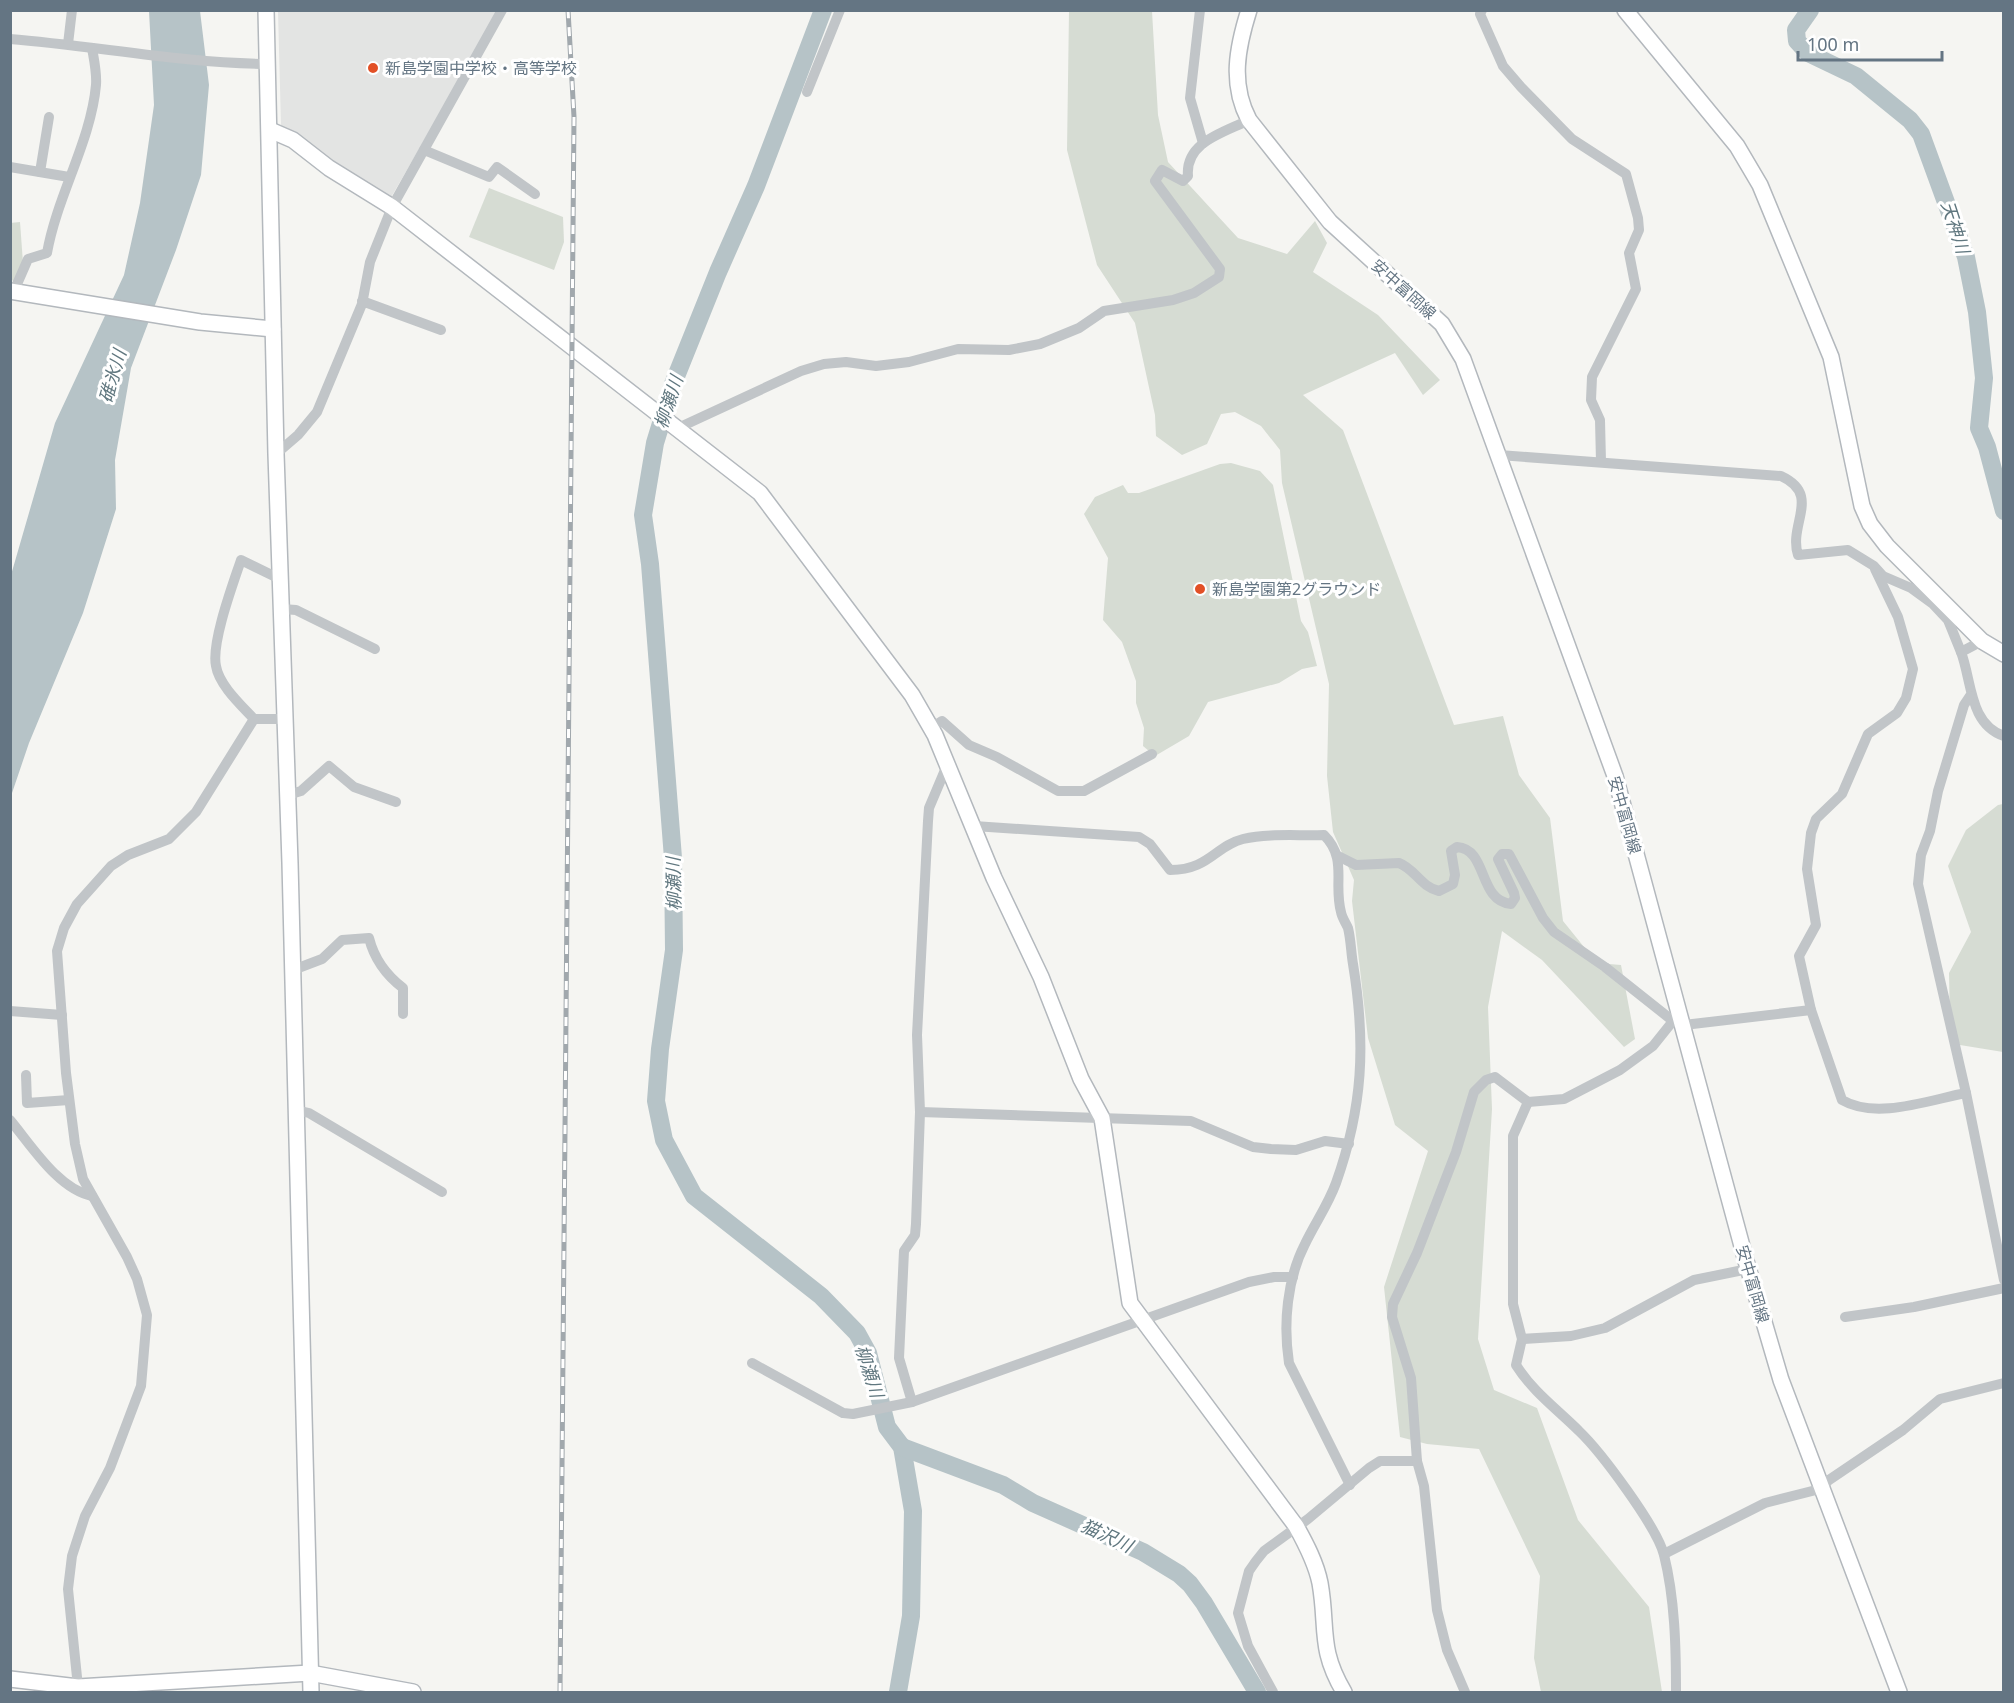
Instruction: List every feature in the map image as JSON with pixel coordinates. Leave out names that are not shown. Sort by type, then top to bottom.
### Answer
[{"type":"street","points":[[68,44],[72,10]]},
{"type":"street","points":[[266,10],[276,454],[282,580],[311,1692]]},
{"type":"street","points":[[276,454],[298,435],[317,412],[363,301],[373,253],[392,207],[502,10]]},
{"type":"street","points":[[807,92],[840,10]]},
{"type":"street","points":[[1200,10],[1190,98],[1203,143]]},
{"type":"street","name":"安中富岡線","points":[[1249,10],[1236,70],[1240,102],[1249,120],[1330,222],[1442,324],[1463,359],[1615,776],[1678,1023],[1781,1380],[1820,1489],[1899,1692]]},
{"type":"street","points":[[1482,10],[1480,14],[1503,66],[1572,139],[1626,174],[1638,218],[1639,231],[1629,253],[1636,289],[1592,377],[1591,400],[1600,420],[1601,462]]},
{"type":"street","points":[[1625,10],[1730,137],[1760,185],[1831,357],[1862,506],[1870,524],[1887,546],[1982,641],[2004,654]]},
{"type":"street","points":[[10,39],[215,63],[267,64]]},
{"type":"street","points":[[92,48],[96,82],[92,113],[52,227],[47,253],[28,259],[12,291],[200,322],[273,329]]},
{"type":"street","points":[[40,172],[49,117]]},
{"type":"street","points":[[676,427],[801,371],[824,364],[846,362],[876,366],[909,362],[958,349],[1009,350],[1040,344],[1079,328],[1104,311],[1173,300],[1194,293],[1219,277],[1220,269],[1155,181],[1162,170],[1183,181],[1188,176],[1187,164],[1192,151],[1249,120]]},
{"type":"street","points":[[270,130],[293,140],[329,168],[392,207],[645,402],[760,494],[912,695],[932,728],[948,763],[994,878],[1041,977],[1080,1079],[1102,1118],[1130,1303],[1296,1526],[1311,1553],[1320,1583],[1324,1646],[1333,1674],[1344,1692]]},
{"type":"street","points":[[424,150],[489,177],[497,167],[535,194]]},
{"type":"street","points":[[10,167],[69,177]]},
{"type":"street","points":[[363,301],[441,330]]},
{"type":"street","points":[[1499,455],[1781,476],[1799,489],[1803,501],[1795,544],[1798,555],[1848,550],[1874,566],[1883,576],[1911,588],[1933,604],[1948,620],[1961,652],[1970,676],[1970,696],[1984,722],[1993,732],[2004,736]]},
{"type":"street","points":[[254,719],[225,684],[215,665],[222,618],[241,560],[282,580]]},
{"type":"street","points":[[1874,566],[1898,617],[1913,669],[1906,698],[1897,713],[1868,734],[1842,794],[1816,819],[1811,832],[1807,869],[1816,925],[1806,939],[1799,956],[1811,1010],[1842,1100],[1853,1106],[1888,1108],[1966,1093]]},
{"type":"street","points":[[282,609],[296,610],[375,649]]},
{"type":"street","points":[[1961,652],[1982,641]]},
{"type":"street","points":[[1970,696],[1964,705],[1938,791],[1930,831],[1921,855],[1918,884],[1966,1093],[2004,1280]]},
{"type":"street","points":[[254,719],[285,719]]},
{"type":"street","points":[[78,1687],[68,1589],[72,1556],[85,1516],[110,1468],[141,1386],[147,1315],[134,1272],[83,1179],[69,1100],[57,951],[64,928],[77,904],[111,866],[128,855],[170,839],[196,812],[254,719]]},
{"type":"street","points":[[932,728],[942,721],[969,745],[997,757],[1058,791],[1084,791],[1152,754]]},
{"type":"street","points":[[907,1402],[899,1358],[904,1251],[915,1235],[916,1224],[920,1112],[917,1035],[928,814],[948,763]]},
{"type":"street","points":[[288,795],[301,791],[329,766],[354,787],[396,802]]},
{"type":"street","points":[[974,826],[1138,837],[1150,844],[1170,870],[1183,870],[1201,865],[1240,840],[1259,837],[1324,835],[1334,845],[1338,856],[1341,911],[1348,929],[1362,1042],[1357,1111],[1349,1144],[1335,1184],[1305,1244],[1293,1277],[1286,1343],[1290,1363],[1350,1485]]},
{"type":"street","points":[[1338,856],[1356,865],[1399,863],[1429,889],[1439,891],[1453,884],[1455,875],[1451,851],[1457,847],[1466,848],[1473,854],[1490,890],[1505,903],[1511,904],[1515,898],[1514,893],[1498,859],[1502,854],[1509,854],[1543,918],[1554,933],[1678,1023]]},
{"type":"street","points":[[293,970],[322,959],[342,940],[369,938],[373,953],[391,980],[403,988],[403,1014]]},
{"type":"street","points":[[1465,1692],[1447,1650],[1437,1610],[1425,1486],[1417,1461],[1411,1378],[1392,1317],[1393,1304],[1417,1253],[1456,1152],[1474,1092],[1486,1080],[1495,1077],[1528,1102],[1564,1099],[1620,1070],[1653,1046],[1678,1023],[1811,1010]]},
{"type":"street","points":[[10,1011],[63,1015]]},
{"type":"street","points":[[26,1075],[27,1103],[69,1100]]},
{"type":"street","points":[[1528,1102],[1513,1136],[1513,1304],[1522,1339],[1516,1365],[1525,1380],[1580,1431],[1613,1470],[1664,1554],[1676,1655],[1676,1692]]},
{"type":"street","points":[[296,1110],[309,1113],[442,1192]]},
{"type":"street","points":[[920,1112],[1191,1121],[1253,1147],[1296,1150],[1325,1141],[1349,1144]]},
{"type":"street","points":[[10,1120],[44,1164],[81,1194],[92,1196]]},
{"type":"street","points":[[1522,1339],[1571,1336],[1605,1328],[1694,1280],[1748,1269]]},
{"type":"street","points":[[752,1363],[843,1413],[853,1414],[907,1402],[1142,1322],[1249,1282],[1274,1277],[1293,1277]]},
{"type":"street","points":[[1845,1317],[1914,1307],[2004,1288]]},
{"type":"street","points":[[1664,1554],[1765,1503],[1820,1489],[1829,1480],[1903,1430],[1940,1399],[2004,1383]]},
{"type":"street","points":[[1273,1692],[1248,1646],[1238,1613],[1249,1571],[1256,1561],[1296,1526],[1380,1461],[1417,1461]]},
{"type":"street","points":[[13,1679],[78,1687],[310,1672],[413,1692]]},
{"type":"shaded area","name":"新島学園中学校・高等学校","points":[[278,11],[499,11],[390,199],[343,173],[281,125]]},
{"type":"shaded area","points":[[1069,11],[1152,11],[1158,115],[1168,162],[1238,238],[1287,254],[1315,221],[1327,243],[1313,272],[1378,315],[1440,380],[1423,395],[1395,353],[1303,395],[1343,430],[1454,725],[1503,716],[1519,775],[1550,818],[1563,921],[1597,963],[1621,965],[1635,1039],[1624,1047],[1542,960],[1502,931],[1488,1007],[1492,1109],[1478,1339],[1494,1390],[1537,1408],[1578,1520],[1649,1607],[1662,1692],[1541,1692],[1534,1658],[1540,1576],[1479,1449],[1427,1444],[1400,1437],[1384,1287],[1428,1151],[1395,1125],[1368,1038],[1352,901],[1354,880],[1333,832],[1327,776],[1329,684],[1282,483],[1280,450],[1261,426],[1235,412],[1221,414],[1207,444],[1182,455],[1156,436],[1155,415],[1135,323],[1097,265],[1067,150]]},
{"type":"shaded area","points":[[489,188],[563,217],[564,242],[554,270],[469,237]]},
{"type":"shaded area","points":[[20,222],[23,263],[14,281],[11,280],[10,223]]},
{"type":"shaded area","name":"新島学園第2グラウンド","points":[[1231,463],[1260,471],[1273,485],[1301,621],[1308,632],[1317,666],[1302,669],[1279,683],[1208,702],[1189,736],[1155,756],[1143,746],[1144,728],[1136,703],[1136,681],[1122,642],[1103,620],[1108,558],[1084,514],[1095,497],[1123,485],[1128,493],[1139,493],[1220,464]]},
{"type":"shaded area","points":[[2003,804],[2003,1052],[1960,1045],[1950,1023],[1949,973],[1971,932],[1948,866],[1966,830],[1998,805]]},
{"type":"water","name":"碓氷川","points":[[149,11],[200,11],[209,85],[201,175],[176,250],[131,368],[115,460],[116,509],[83,613],[29,743],[11,796],[11,575],[55,423],[124,275],[140,203],[154,105]]},
{"type":"waterway","name":"柳瀬川","points":[[823,10],[756,186],[673,384],[655,443],[643,515],[650,564],[673,858],[674,950],[660,1049],[656,1101],[664,1140],[694,1196],[821,1296],[857,1333],[868,1353],[887,1427],[902,1447],[913,1511],[911,1616],[898,1692]]},
{"type":"waterway","name":"天神川","points":[[1810,10],[1796,30],[1797,41],[1808,53],[1856,76],[1910,120],[1921,134],[1966,257],[1977,312],[1984,378],[1979,428],[1987,447],[2004,511]]},
{"type":"waterway","name":"猫沢川","points":[[902,1447],[1003,1485],[1033,1503],[1143,1552],[1179,1574],[1190,1584],[1204,1603],[1257,1692]]},
{"type":"railway","points":[[560,1692],[574,117],[568,10]]},
{"type":"place","name":"新島学園中学校・高等学校","points":[[373,68]]},
{"type":"place","name":"新島学園第2グラウンド","points":[[1200,589]]}]
